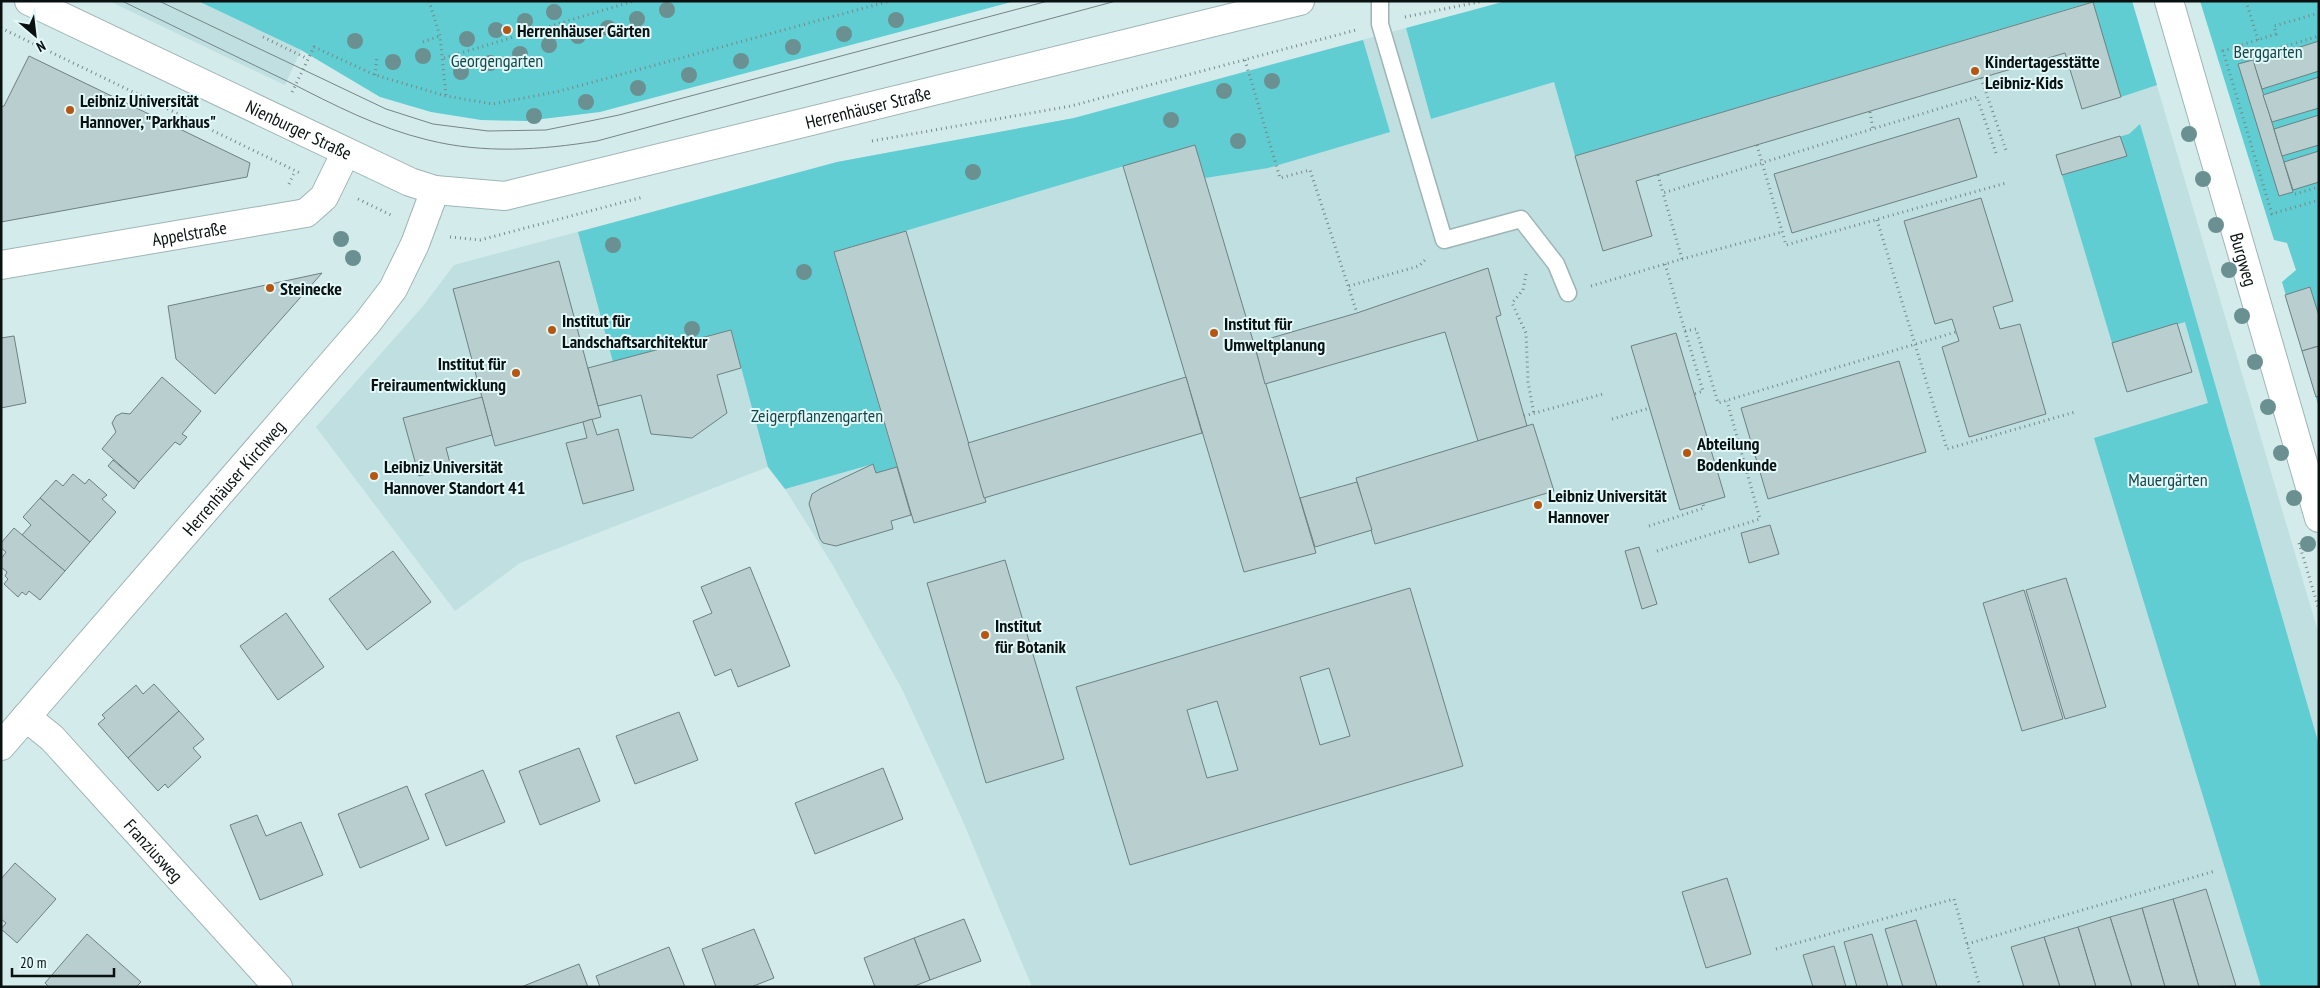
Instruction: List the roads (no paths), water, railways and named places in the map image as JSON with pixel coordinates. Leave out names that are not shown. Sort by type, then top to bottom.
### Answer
[{"type":"street","name":"Nienburger Straße","points":[[29,1],[410,182],[435,190]]},
{"type":"street","name":"Herrenhäuser Straße","points":[[435,190],[505,196],[1300,1]]},
{"type":"street","name":"Burgweg","points":[[2169,1],[2319,518]]},
{"type":"street","name":"Appelstraße","points":[[1,265],[306,213],[324,197],[346,152]]},
{"type":"street","name":"Herrenhäuser Kirchweg","points":[[1,746],[367,323],[393,289],[415,244],[435,190]]},
{"type":"street","name":"Franziusweg","points":[[26,718],[52,738],[278,987]]},
{"type":"lane","points":[[1380,1],[1380,24],[1444,240],[1522,219],[1556,264],[1568,293]]},
{"type":"tram line","points":[[122,1],[374,122],[428,140],[491,149],[555,147],[597,141],[1116,1]]},
{"type":"tram line","points":[[159,1],[386,109],[433,124],[488,131],[546,130],[619,115],[1048,1]]},
{"type":"place","name":"Herrenhäuser Gärten","points":[[507,30]]},
{"type":"place","name":"Kindertagesstätte Leibniz-Kids","points":[[1975,71]]},
{"type":"place","name":"Leibniz Universität Hannover, \"Parkhaus\"","points":[[70,110]]},
{"type":"place","name":"Steinecke","points":[[270,288]]},
{"type":"place","name":"Institut für Landschaftsarchitektur","points":[[552,330]]},
{"type":"place","name":"Institut für Umweltplanung","points":[[1214,333]]},
{"type":"place","name":"Institut für Freiraumentwicklung","points":[[516,373]]},
{"type":"place","name":"Abteilung Bodenkunde","points":[[1687,453]]},
{"type":"place","name":"Leibniz Universität Hannover Standort 41","points":[[374,476]]},
{"type":"place","name":"Leibniz Universität Hannover","points":[[1538,505]]},
{"type":"place","name":"Institut für Botanik","points":[[985,635]]},
{"type":"park label","name":"Berggarten","points":[[2268,51]]},
{"type":"park label","name":"Georgengarten","points":[[497,60]]},
{"type":"park label","name":"Zeigerpflanzengarten","points":[[817,415]]},
{"type":"park label","name":"Mauergärten","points":[[2168,479]]}]
